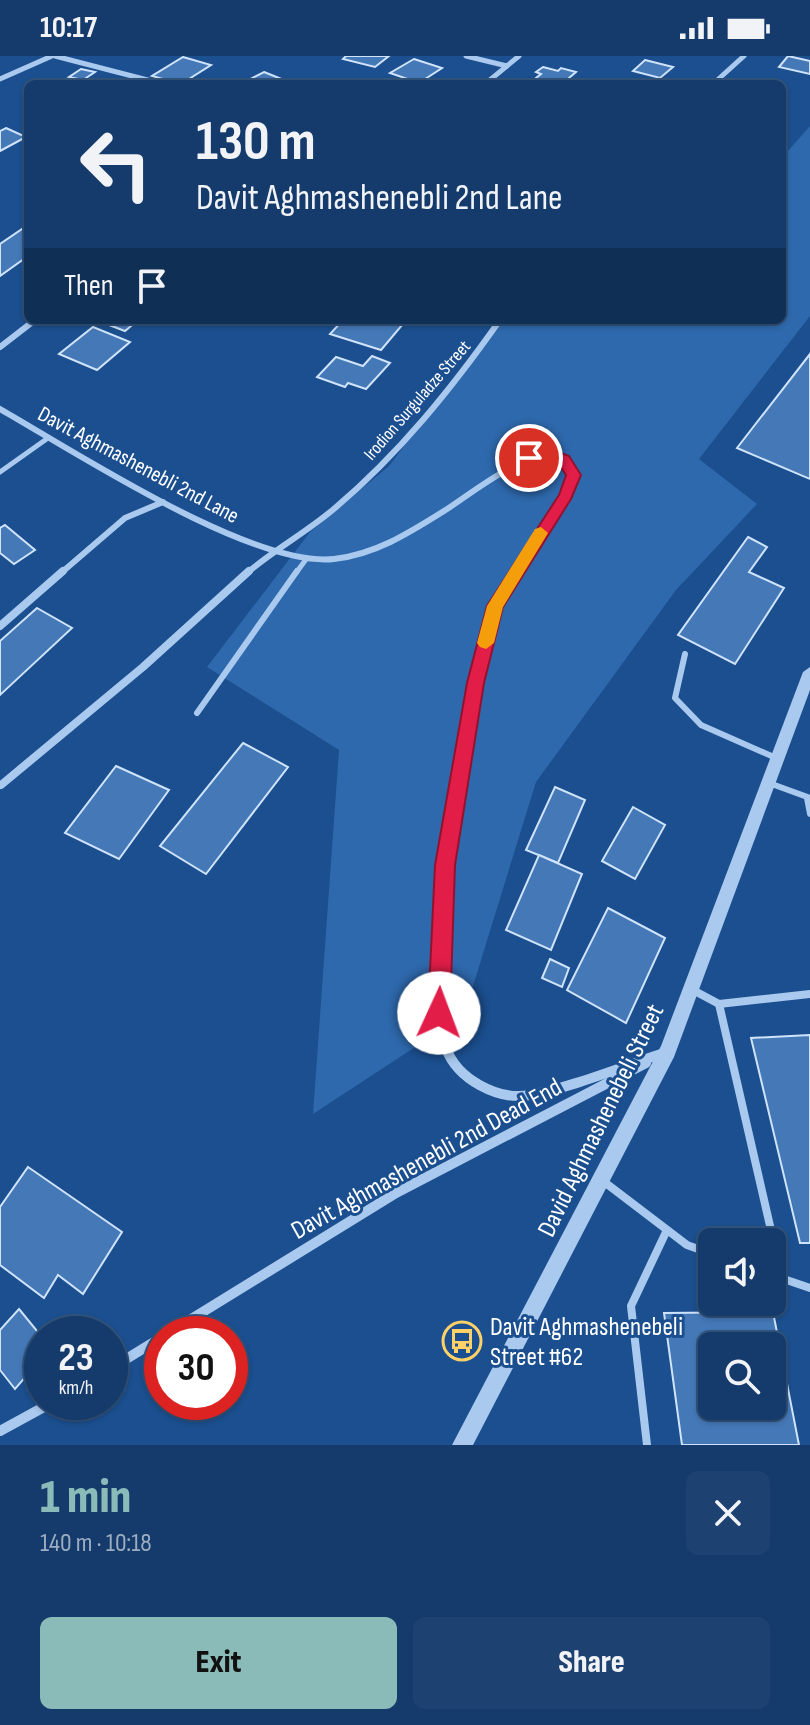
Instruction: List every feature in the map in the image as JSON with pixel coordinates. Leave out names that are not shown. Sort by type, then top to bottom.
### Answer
[{"type":"street","points":[[0,79],[53,56],[149,80]]},
{"type":"street","points":[[82,61],[89,56]]},
{"type":"street","points":[[466,56],[507,66]]},
{"type":"street","points":[[490,80],[519,56]]},
{"type":"street","points":[[717,80],[744,56]]},
{"type":"street","points":[[0,347],[30,324]]},
{"type":"street","name":"Irodion Surguladze Street","points":[[1,785],[143,667],[273,550],[334,509],[399,447],[462,373],[497,324]]},
{"type":"street","name":"Davit Aghmashenebli 2nd Lane","points":[[0,409],[163,502],[273,550],[307,558],[332,559],[370,551],[395,541],[529,458],[549,453],[564,459],[574,475],[566,496],[495,606],[469,709],[445,865],[439,1013],[446,1049],[462,1073],[495,1093],[528,1096],[668,1051]]},
{"type":"street","points":[[0,626],[125,518],[163,502]]},
{"type":"street","name":"David Aghmashenebeli Street","points":[[462,1445],[668,1051],[810,672]]},
{"type":"street","name":"Davit Aghmashenebli 2nd Dead End","points":[[196,1316],[396,1193],[668,1051]]},
{"type":"street","points":[[0,1431],[24,1418]]},
{"type":"lane","points":[[0,472],[48,438]]},
{"type":"lane","points":[[197,713],[307,558]]},
{"type":"lane","points":[[685,654],[675,698],[701,725],[776,758]]},
{"type":"lane","points":[[767,782],[808,798],[810,814]]},
{"type":"lane","points":[[691,989],[719,1004],[810,994]]},
{"type":"lane","points":[[719,1004],[767,1228]]},
{"type":"lane","points":[[602,1180],[687,1245],[698,1249]]},
{"type":"lane","points":[[647,1445],[631,1306],[667,1230]]},
{"type":"lane","points":[[786,1280],[810,1288]]},
{"type":"shaded area","points":[[810,126],[810,316],[699,459],[757,504],[676,590],[536,782],[464,1015],[313,1114],[339,750],[207,667],[310,532],[389,466],[496,324],[786,324],[787,152]]},
{"type":"building","points":[[346,56],[389,56],[375,67],[343,59]]},
{"type":"building","points":[[788,56],[810,61],[810,74],[779,67]]},
{"type":"building","points":[[183,57],[211,65],[187,80],[152,76]]},
{"type":"building","points":[[414,59],[442,68],[424,80],[410,80],[390,73]]},
{"type":"building","points":[[645,60],[673,67],[660,78],[633,71]]},
{"type":"building","points":[[543,67],[576,72],[567,80],[534,80],[541,74],[536,72]]},
{"type":"building","points":[[81,69],[95,72],[83,80],[69,77]]},
{"type":"building","points":[[264,72],[284,80],[249,80]]},
{"type":"building","points":[[6,128],[24,138],[0,151],[0,131]]},
{"type":"building","points":[[24,228],[24,259],[0,276],[0,244]]},
{"type":"building","points":[[107,324],[133,324],[125,331]]},
{"type":"building","points":[[339,324],[403,324],[381,350],[330,334]]},
{"type":"building","points":[[93,327],[130,342],[97,370],[59,354]]},
{"type":"building","points":[[810,354],[810,479],[737,448]]},
{"type":"building","points":[[372,356],[390,363],[366,389],[348,383],[345,387],[317,377],[336,357],[363,366]]},
{"type":"building","points":[[5,525],[35,550],[14,564],[0,553],[0,528]]},
{"type":"building","points":[[748,537],[767,547],[749,572],[784,588],[735,664],[678,635]]},
{"type":"building","points":[[37,608],[72,628],[0,695],[0,641]]},
{"type":"building","points":[[243,743],[288,767],[206,874],[160,846]]},
{"type":"building","points":[[116,766],[169,790],[119,859],[65,833]]},
{"type":"building","points":[[555,787],[585,800],[558,863],[526,850]]},
{"type":"building","points":[[633,807],[665,825],[635,879],[602,861]]},
{"type":"building","points":[[539,855],[582,874],[551,950],[506,930]]},
{"type":"building","points":[[608,908],[665,938],[626,1023],[567,990]]},
{"type":"building","points":[[550,959],[569,968],[562,987],[542,978]]},
{"type":"building","points":[[810,1035],[810,1243],[800,1243],[751,1038]]},
{"type":"building","points":[[28,1167],[122,1232],[83,1294],[58,1275],[44,1298],[0,1265],[0,1207]]},
{"type":"building","points":[[19,1309],[25,1316],[24,1379],[15,1389],[0,1370],[0,1330]]},
{"type":"building","points":[[664,1313],[774,1316],[777,1332],[698,1332],[698,1420],[786,1420],[786,1378],[799,1445],[682,1445]]},
{"type":"slow traffic","points":[[486,643],[495,606],[541,533]]},
{"type":"place","name":"Davit Aghmashenebeli Street #62","points":[[462,1341]]},
{"type":"route","points":[[439,1013],[445,865],[475,683],[495,606],[566,496],[574,475],[564,459],[549,453],[529,458]]}]
